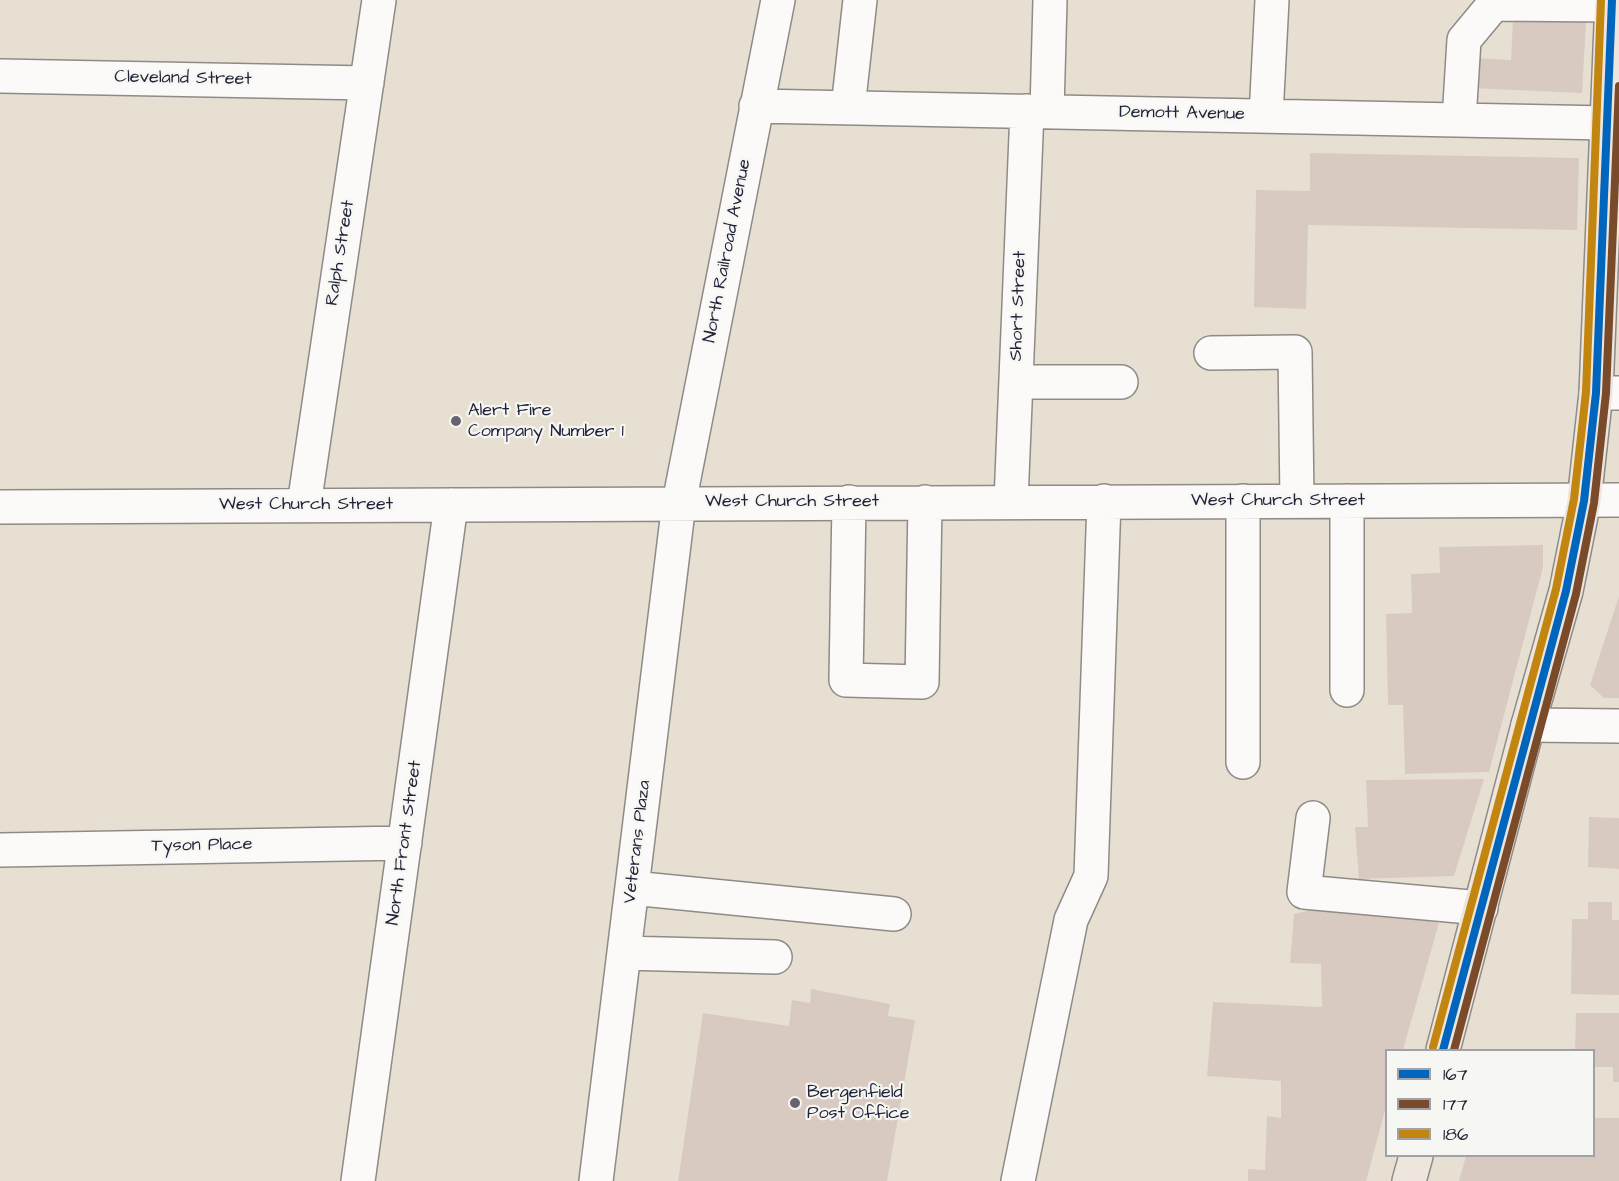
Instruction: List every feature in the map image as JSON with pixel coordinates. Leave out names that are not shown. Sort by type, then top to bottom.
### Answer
[{"type":"main road","points":[[1443,1049],[1528,725],[1566,591],[1607,393],[1607,123],[1612,2]]},
{"type":"main road","points":[[1409,1181],[1415,1157]]},
{"type":"street","name":"Ralph Street","points":[[303,505],[380,0]]},
{"type":"street","name":"North Railroad Avenue","points":[[679,503],[778,0]]},
{"type":"street","points":[[848,108],[860,0]]},
{"type":"street","name":"Short Street","points":[[1011,501],[1016,382],[1037,111],[1050,0]]},
{"type":"street","points":[[1266,116],[1272,0]]},
{"type":"street","points":[[1459,120],[1464,40],[1494,2],[1612,2]]},
{"type":"street","name":"Cleveland Street","points":[[0,76],[367,83]]},
{"type":"street","name":"Demott Avenue","points":[[756,106],[1607,123]]},
{"type":"street","points":[[1211,353],[1295,352],[1297,501]]},
{"type":"street","points":[[1016,382],[1120,382]]},
{"type":"street","name":"West Church Street","points":[[0,507],[1619,500]]},
{"type":"street","points":[[1018,1181],[1071,920],[1090,876],[1104,501]]},
{"type":"street","points":[[1243,501],[1243,762]]},
{"type":"street","points":[[1347,501],[1347,690]]},
{"type":"street","points":[[849,502],[846,680],[922,682],[925,502]]},
{"type":"street","name":"Veterans Plaza","points":[[596,1181],[679,503]]},
{"type":"street","name":"North Front Street","points":[[358,1181],[451,505]]},
{"type":"street","points":[[1528,725],[1619,726]]},
{"type":"street","points":[[1313,818],[1304,892],[1480,908]]},
{"type":"street","name":"Tyson Place","points":[[0,850],[405,843]]},
{"type":"street","points":[[632,888],[894,914]]},
{"type":"street","points":[[624,953],[775,957]]},
{"type":"building","points":[[1513,18],[1586,22],[1582,93],[1470,88],[1472,58],[1511,60]]},
{"type":"building","points":[[1310,153],[1579,158],[1577,230],[1308,225],[1306,309],[1254,307],[1256,190],[1310,191]]},
{"type":"building","points":[[1543,545],[1543,567],[1489,772],[1405,774],[1403,705],[1388,705],[1386,614],[1412,613],[1411,574],[1440,573],[1439,547]]},
{"type":"building","points":[[1619,596],[1619,698],[1604,698],[1590,685]]},
{"type":"building","points":[[1484,779],[1454,876],[1359,879],[1355,827],[1368,827],[1366,780]]},
{"type":"building","points":[[1589,817],[1619,818],[1619,869],[1588,867]]},
{"type":"building","points":[[1588,902],[1612,902],[1612,920],[1619,920],[1619,995],[1571,994],[1572,919],[1588,919]]},
{"type":"building","points":[[1337,904],[1439,923],[1403,1049],[1385,1049],[1385,1111],[1366,1181],[1248,1181],[1248,1169],[1265,1170],[1267,1116],[1281,1118],[1281,1081],[1207,1076],[1213,1002],[1322,1007],[1321,964],[1290,963],[1294,914]]},
{"type":"building","name":"Bergenfield Post Office","points":[[811,989],[890,1004],[888,1016],[915,1020],[887,1181],[678,1181],[703,1013],[789,1026],[792,1000],[810,1003]]},
{"type":"building","points":[[1576,1013],[1619,1013],[1619,1082],[1613,1082],[1613,1067],[1595,1067],[1595,1049],[1575,1049]]},
{"type":"building","points":[[1595,1118],[1619,1118],[1619,1181],[1459,1181],[1466,1157],[1595,1157]]},
{"type":"transit line","name":"186","points":[[1433,1047],[1556,589],[1574,499],[1586,392],[1601,0]]},
{"type":"transit line","name":"167","points":[[1443,1049],[1566,591],[1584,501],[1596,393],[1612,0]]},
{"type":"transit line","name":"177","points":[[1454,1049],[1576,594],[1594,503],[1606,393],[1619,86]]},
{"type":"place","name":"Alert Fire Company Number 1","points":[[456,421]]},
{"type":"place","name":"Bergenfield Post Office","points":[[795,1103]]}]
